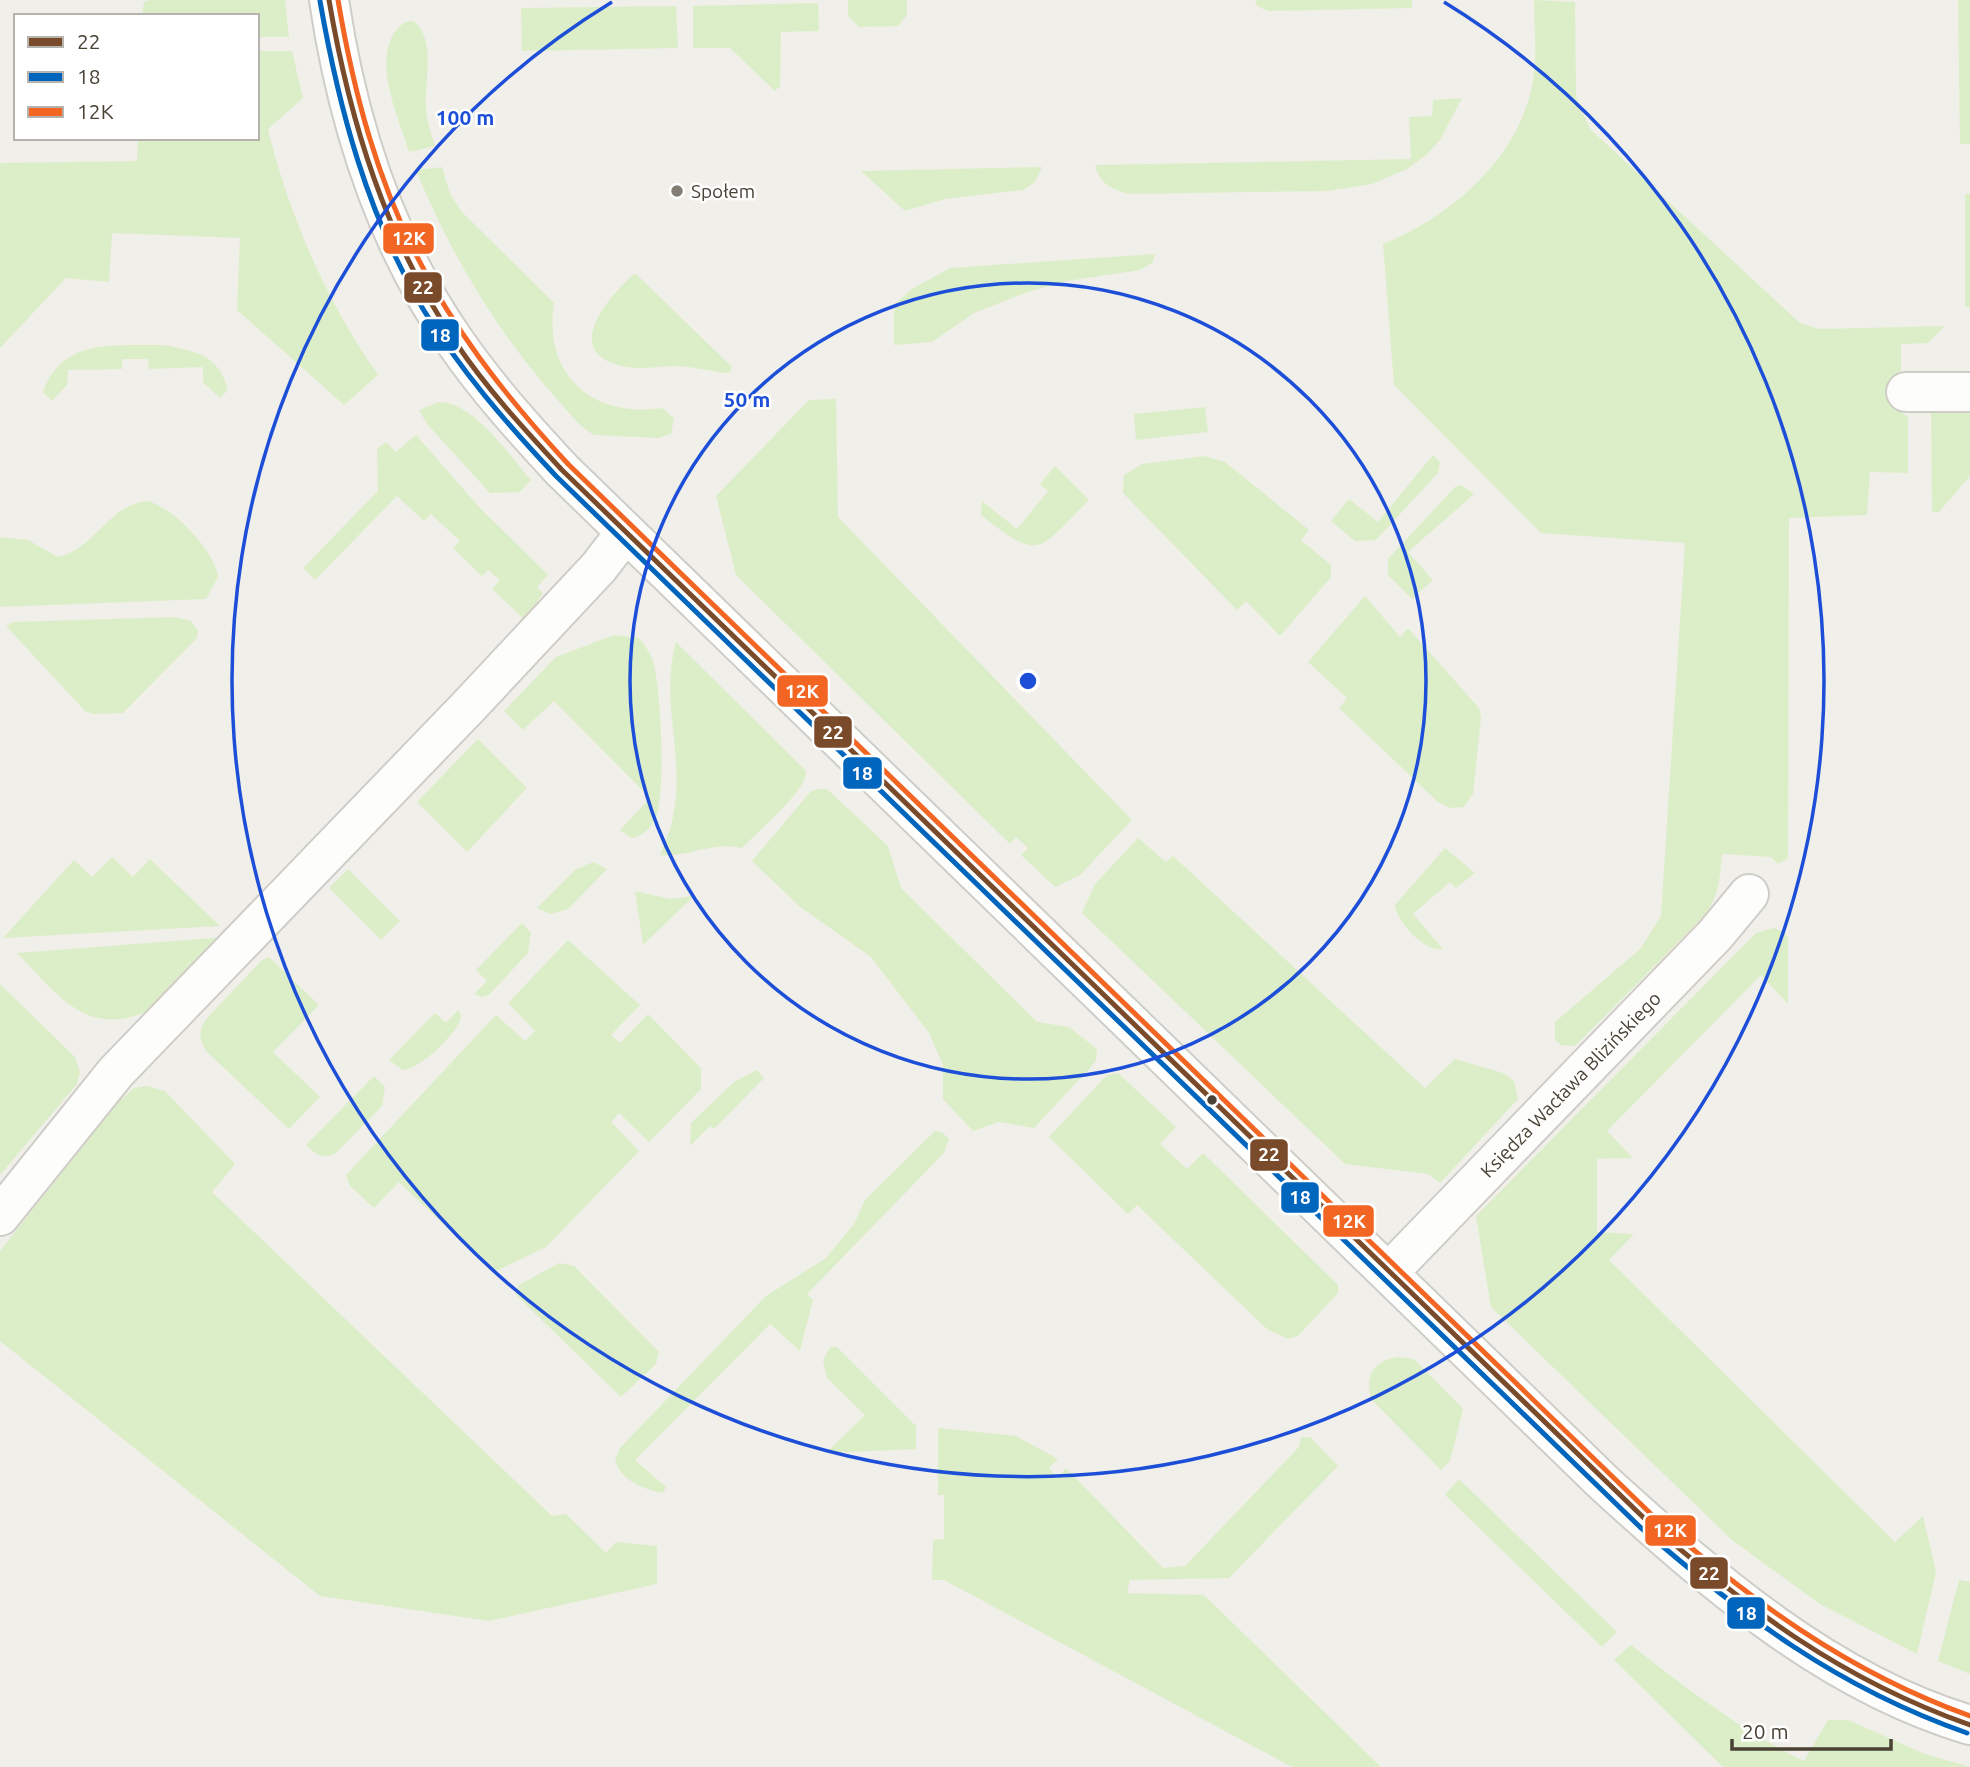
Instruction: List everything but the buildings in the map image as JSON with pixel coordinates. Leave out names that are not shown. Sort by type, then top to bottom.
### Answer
[{"type":"street","points":[[329,0],[336,52],[353,123],[382,204],[415,274],[455,341],[504,407],[625,533],[1605,1484],[1680,1552],[1752,1610],[1829,1660],[1898,1697],[1970,1725]]},
{"type":"street","points":[[1906,392],[1970,392]]},
{"type":"street","points":[[0,1216],[116,1072],[468,706],[599,567],[625,533]]},
{"type":"street","name":"Księdza Wacława Blizińskiego","points":[[1388,1272],[1706,945],[1749,894]]},
{"type":"green space","points":[[285,0],[289,37],[259,37],[259,14],[142,14],[144,2]]},
{"type":"green space","points":[[848,0],[907,0],[907,15],[898,26],[859,27],[848,16]]},
{"type":"green space","points":[[1255,0],[1412,0],[1412,8],[1268,11],[1257,6]]},
{"type":"green space","points":[[1534,0],[1575,2],[1576,97],[1590,129],[1800,323],[1819,329],[1945,326],[1928,343],[1901,344],[1901,412],[1908,417],[1908,473],[1870,472],[1867,515],[1789,518],[1788,858],[1778,864],[1771,857],[1722,854],[1716,893],[1705,915],[1575,1046],[1561,1045],[1555,1040],[1555,1022],[1640,949],[1661,916],[1685,543],[1541,533],[1394,385],[1383,244],[1456,202],[1477,183],[1512,138],[1524,113],[1534,76]]},
{"type":"green space","points":[[1958,0],[1970,0],[1970,144],[1960,144]]},
{"type":"green space","points":[[818,3],[819,31],[781,32],[780,86],[775,91],[730,48],[693,48],[693,6]]},
{"type":"green space","points":[[676,6],[678,48],[522,51],[521,8]]},
{"type":"green space","points":[[413,21],[425,38],[427,49],[426,108],[435,146],[409,152],[388,84],[386,66],[388,49],[394,34],[405,22]]},
{"type":"green space","points":[[259,51],[292,51],[303,98],[268,129],[287,194],[312,257],[342,318],[378,375],[344,405],[237,310],[240,238],[112,233],[109,282],[66,278],[0,348],[0,163],[137,161],[138,140],[259,140]]},
{"type":"green space","points":[[1462,98],[1440,140],[1426,155],[1407,169],[1372,184],[1327,191],[1130,194],[1107,185],[1095,165],[1411,159],[1409,117],[1432,116],[1433,100]]},
{"type":"green space","points":[[442,167],[450,194],[462,212],[554,303],[556,351],[565,370],[578,386],[594,398],[614,406],[662,408],[674,418],[671,434],[658,438],[594,435],[578,423],[556,398],[494,318],[459,261],[429,201],[416,170]]},
{"type":"green space","points":[[1042,167],[1035,182],[1023,190],[945,199],[905,211],[861,171]]},
{"type":"green space","points":[[1965,194],[1970,194],[1970,307],[1965,307]]},
{"type":"green space","points":[[1155,254],[1153,262],[1140,270],[1067,281],[1025,293],[974,313],[932,342],[894,345],[894,311],[897,302],[912,289],[950,268]]},
{"type":"green space","points":[[635,273],[732,367],[730,372],[676,366],[627,367],[606,361],[595,351],[592,339],[602,311]]},
{"type":"green space","points":[[164,345],[205,357],[218,369],[228,390],[220,398],[203,382],[203,367],[149,369],[148,359],[122,359],[122,369],[68,370],[67,385],[52,401],[43,392],[52,374],[63,362],[77,353],[110,346]]},
{"type":"green space","points":[[836,399],[838,517],[1132,820],[1080,875],[1055,887],[1021,855],[1028,848],[1016,837],[1010,844],[736,575],[716,496],[809,400]]},
{"type":"green space","points":[[439,402],[465,411],[478,420],[501,444],[531,480],[520,492],[490,493],[427,424],[419,410]]},
{"type":"green space","points":[[1205,407],[1208,432],[1136,440],[1134,414]]},
{"type":"green space","points":[[1931,411],[1970,413],[1970,476],[1939,512],[1932,512]]},
{"type":"green space","points":[[416,435],[480,508],[548,575],[537,587],[543,593],[525,620],[492,589],[500,580],[488,570],[482,576],[453,548],[460,541],[431,514],[424,521],[397,496],[315,580],[303,568],[378,491],[377,449],[386,442],[396,452]]},
{"type":"green space","points":[[1433,455],[1440,462],[1438,473],[1376,540],[1355,541],[1331,521],[1349,499],[1378,522]]},
{"type":"green space","points":[[1204,456],[1225,462],[1309,530],[1301,540],[1331,565],[1331,577],[1280,636],[1246,601],[1237,610],[1123,493],[1124,475],[1142,464]]},
{"type":"green space","points":[[1055,466],[1089,500],[1048,540],[1039,545],[1029,545],[1016,540],[981,515],[982,501],[1017,529],[1048,491],[1040,484]]},
{"type":"green space","points":[[1461,485],[1474,494],[1408,552],[1433,580],[1412,599],[1388,575],[1388,559],[1455,487]]},
{"type":"green space","points":[[147,501],[180,521],[209,555],[218,577],[206,599],[0,607],[0,537],[28,540],[58,557],[82,546],[122,510]]},
{"type":"green space","points":[[1365,596],[1400,637],[1408,628],[1479,708],[1481,718],[1473,794],[1464,807],[1450,808],[1438,802],[1339,708],[1347,698],[1308,662]]},
{"type":"green space","points":[[175,617],[191,621],[198,631],[197,638],[123,713],[93,714],[85,711],[6,626],[13,622]]},
{"type":"green space","points":[[614,635],[639,638],[653,661],[658,693],[662,764],[659,804],[656,817],[649,828],[632,838],[620,830],[650,798],[554,701],[523,730],[504,711],[556,657]]},
{"type":"green space","points":[[676,642],[806,771],[805,779],[791,799],[742,848],[720,847],[660,855],[671,826],[676,799],[670,696]]},
{"type":"green space","points":[[478,739],[527,788],[467,852],[417,802]]},
{"type":"green space","points":[[827,789],[888,846],[901,888],[1037,1022],[1069,1027],[1097,1049],[1096,1060],[1090,1068],[1034,1128],[999,1122],[973,1131],[943,1099],[943,1065],[929,1033],[871,957],[799,906],[752,861],[811,791]]},
{"type":"green space","points":[[1138,838],[1166,862],[1173,856],[1425,1088],[1455,1059],[1503,1073],[1514,1081],[1518,1099],[1440,1183],[1428,1174],[1345,1164],[1082,913],[1095,884]]},
{"type":"green space","points":[[1445,848],[1475,873],[1456,888],[1450,882],[1413,914],[1443,949],[1436,949],[1413,935],[1401,920],[1395,905]]},
{"type":"green space","points":[[112,857],[133,877],[150,859],[220,926],[3,938],[74,860],[92,877]]},
{"type":"green space","points":[[593,862],[607,869],[568,909],[550,914],[537,908],[575,870]]},
{"type":"green space","points":[[348,869],[400,921],[381,940],[329,888]]},
{"type":"green space","points":[[635,891],[670,899],[694,896],[643,945]]},
{"type":"green space","points":[[522,923],[531,933],[528,953],[489,995],[482,997],[474,994],[487,981],[476,970]]},
{"type":"green space","points":[[1774,928],[1784,932],[1788,938],[1788,1004],[1761,975],[1607,1131],[1633,1158],[1597,1159],[1597,1232],[1634,1234],[1609,1260],[1895,1542],[1923,1516],[1936,1572],[1917,1654],[1820,1604],[1732,1540],[1491,1307],[1476,1216],[1756,933]]},
{"type":"green space","points":[[226,937],[156,1007],[133,1017],[112,1020],[94,1017],[62,999],[17,953]]},
{"type":"green space","points":[[568,940],[640,1005],[611,1035],[620,1043],[648,1014],[701,1068],[701,1089],[649,1142],[619,1113],[611,1122],[639,1151],[546,1247],[494,1272],[399,1182],[374,1208],[350,1186],[346,1175],[496,1015],[525,1041],[535,1031],[508,1003]]},
{"type":"green space","points":[[269,957],[319,1005],[273,1052],[320,1097],[289,1129],[207,1052],[201,1038],[202,1026],[208,1017],[262,960]]},
{"type":"green space","points":[[0,984],[75,1057],[80,1072],[77,1084],[0,1175]]},
{"type":"green space","points":[[458,1010],[461,1015],[454,1030],[438,1049],[419,1064],[403,1070],[389,1060],[435,1013],[446,1023]]},
{"type":"green space","points":[[757,1070],[764,1078],[714,1129],[710,1126],[690,1146],[691,1123],[734,1082]]},
{"type":"green space","points":[[1118,1073],[1176,1127],[1160,1144],[1187,1169],[1203,1153],[1338,1285],[1338,1293],[1298,1336],[1288,1339],[1267,1329],[1137,1205],[1128,1214],[1049,1137],[1107,1075]]},
{"type":"green space","points":[[374,1076],[385,1087],[382,1106],[336,1153],[323,1156],[309,1148],[306,1145]]},
{"type":"green space","points":[[147,1086],[165,1091],[235,1164],[212,1192],[552,1516],[566,1514],[606,1553],[616,1542],[657,1546],[657,1584],[489,1621],[320,1596],[0,1341],[0,1251],[117,1103],[134,1088]]},
{"type":"green space","points":[[935,1131],[943,1133],[949,1139],[944,1153],[807,1294],[813,1300],[800,1351],[770,1324],[635,1460],[666,1487],[663,1493],[628,1479],[615,1460],[620,1448],[766,1296],[826,1258],[854,1224],[865,1200]]},
{"type":"green space","points":[[559,1263],[574,1266],[659,1352],[656,1364],[621,1397],[515,1294],[519,1285]]},
{"type":"green space","points":[[830,1347],[837,1347],[916,1426],[916,1449],[826,1453],[865,1415],[827,1378],[823,1360]]},
{"type":"green space","points":[[1398,1357],[1414,1359],[1463,1409],[1450,1461],[1441,1470],[1371,1399],[1369,1383],[1373,1370],[1382,1362]]},
{"type":"green space","points":[[938,1428],[1016,1436],[1058,1459],[1049,1468],[1058,1477],[1066,1468],[1163,1568],[1185,1566],[1299,1447],[1301,1437],[1310,1437],[1338,1466],[1229,1578],[1130,1580],[1127,1593],[1204,1595],[1381,1767],[1292,1767],[944,1580],[932,1580],[933,1540],[944,1539],[944,1495],[938,1495]]},
{"type":"green space","points":[[1459,1479],[1617,1632],[1602,1647],[1445,1495]]},
{"type":"green space","points":[[1959,1580],[1970,1582],[1970,1674],[1938,1661]]},
{"type":"green space","points":[[1631,1645],[1736,1722],[1804,1761],[1828,1720],[1848,1720],[1925,1754],[1970,1767],[1723,1767],[1614,1660]]},
{"type":"transit line","name":"22","points":[[329,0],[360,135],[374,179],[410,263],[431,303],[480,377],[562,470],[1646,1520],[1722,1584],[1798,1639],[1879,1686],[1970,1725]]},
{"type":"transit line","name":"12K","points":[[338,0],[352,71],[369,136],[390,196],[414,252],[444,305],[479,357],[520,410],[568,464],[1651,1514],[1725,1576],[1801,1630],[1881,1678],[1970,1716]]},
{"type":"transit line","name":"18","points":[[320,1],[346,121],[371,198],[403,273],[437,332],[468,375],[556,476],[1640,1527],[1717,1591],[1793,1646],[1875,1694],[1967,1733]]},
{"type":"place","name":"Społem","points":[[677,191]]}]
